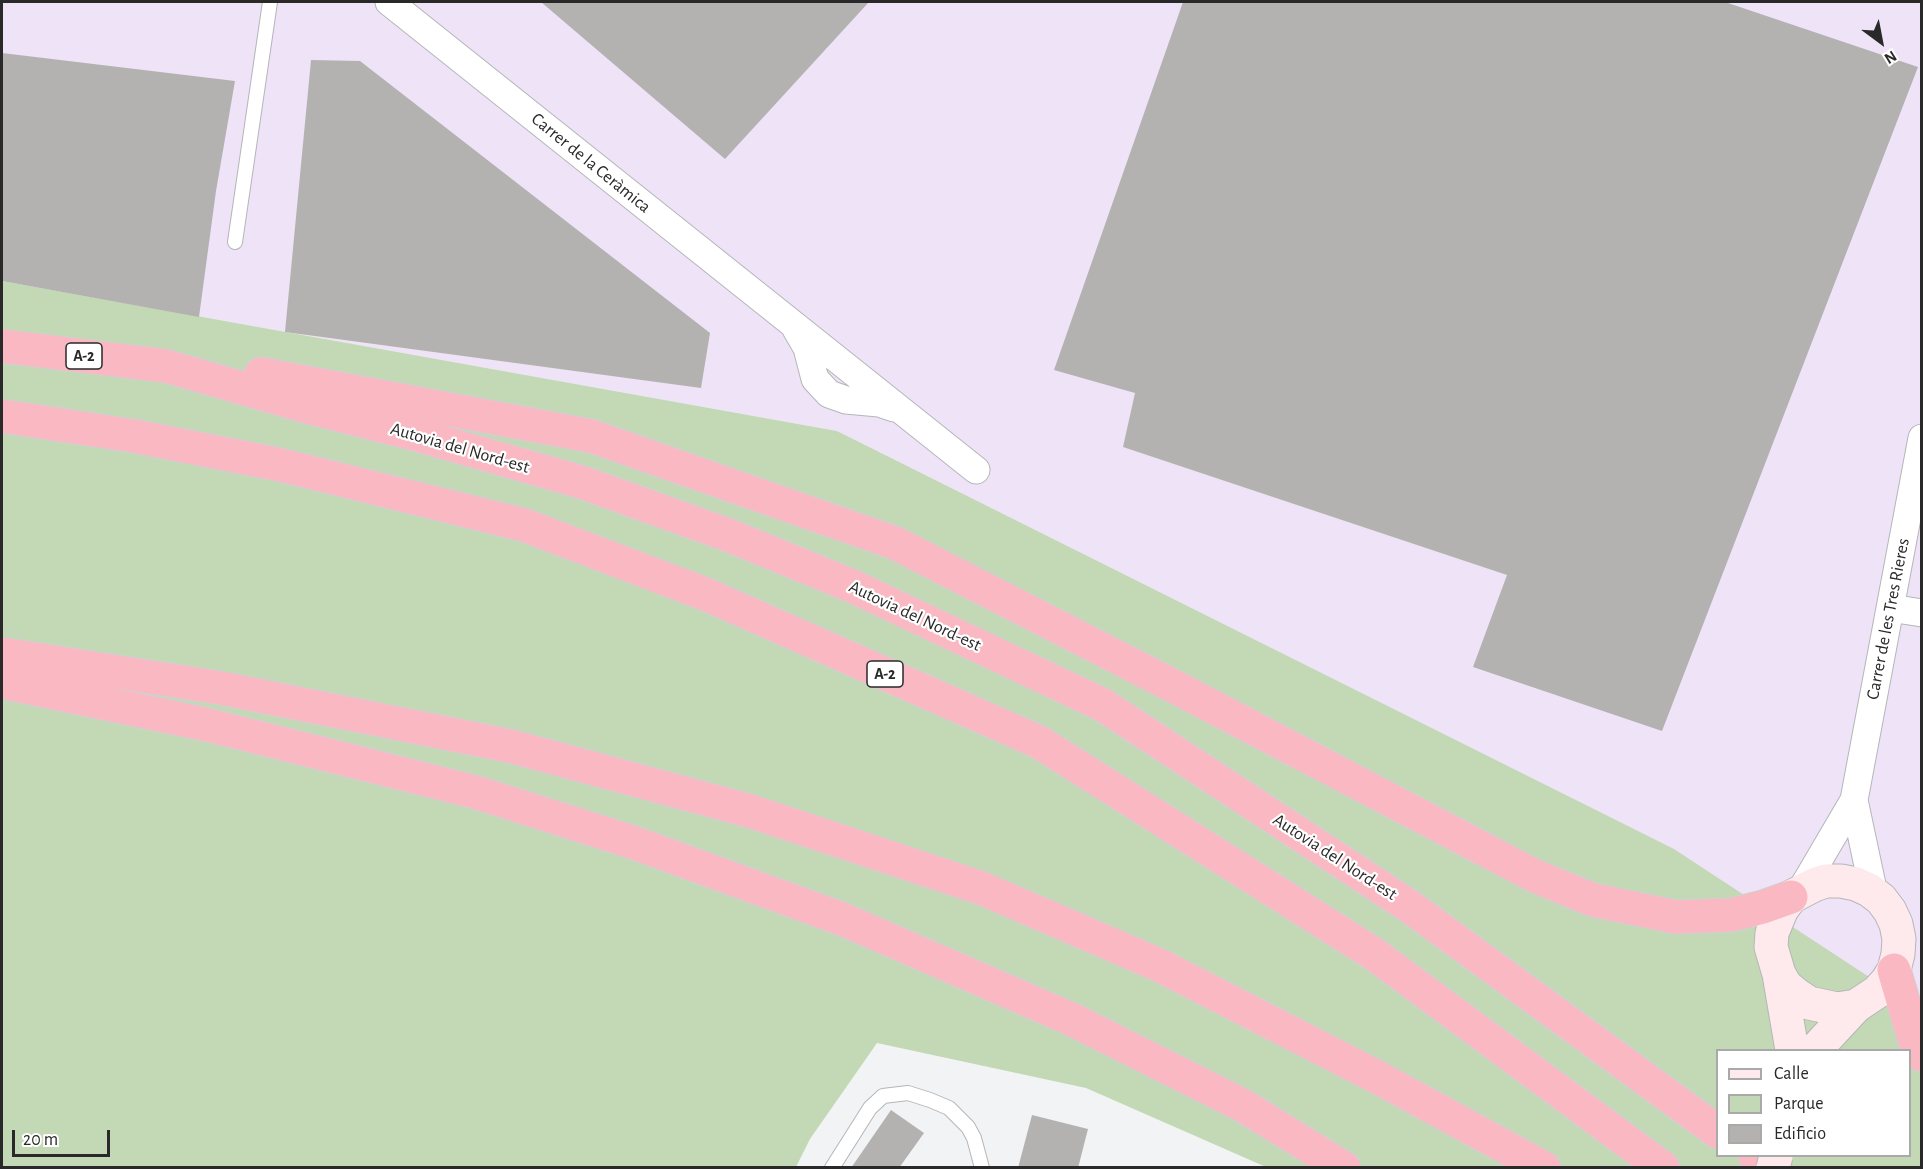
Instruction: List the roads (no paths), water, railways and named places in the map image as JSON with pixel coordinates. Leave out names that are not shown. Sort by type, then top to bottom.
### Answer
[{"type":"highway","name":"Autovia del Nord-est","points":[[2,346],[166,366],[593,486],[728,535],[852,586],[1103,705],[1409,906],[1716,1131]]},
{"type":"highway","points":[[166,366],[231,368],[591,436],[895,543],[1525,871],[1593,900],[1676,916],[1731,915],[1763,907],[1796,894]]},
{"type":"highway","name":"A-2","points":[[2,416],[134,436],[281,465],[524,525],[705,594],[1039,742],[1374,954],[1663,1167]]},
{"type":"highway","points":[[2,654],[221,688],[510,746],[750,811],[981,888],[1159,965],[1377,1077],[1544,1167]]},
{"type":"highway","points":[[2,682],[204,724],[475,792],[632,842],[842,919],[1071,1019],[1242,1105],[1344,1167]]},
{"type":"highway","points":[[1894,970],[1914,1038],[1922,1055]]},
{"type":"highway","points":[[1758,1157],[1773,1167]]},
{"type":"main road","points":[[1816,1049],[1856,1006],[1877,992],[1894,970],[1899,939],[1890,911],[1874,894],[1856,884],[1826,881],[1796,894],[1782,909],[1772,933],[1771,947],[1774,961],[1786,986],[1809,1003],[1837,1010],[1856,1006]]},
{"type":"main road","points":[[1779,974],[1792,1049]]},
{"type":"street","name":"Carrer de la Ceràmica","points":[[389,2],[976,470]]},
{"type":"street","name":"Carrer de les Tres Rieres","points":[[1796,894],[1854,800],[1922,438]]},
{"type":"street","points":[[1890,608],[1922,613]]},
{"type":"street","name":"Carrer de les Tres Rieres","points":[[1854,800],[1874,894]]},
{"type":"lane","points":[[235,242],[270,2]]},
{"type":"lane","points":[[832,1167],[870,1108],[883,1096],[908,1093],[949,1108],[968,1126],[974,1138],[981,1167]]}]
